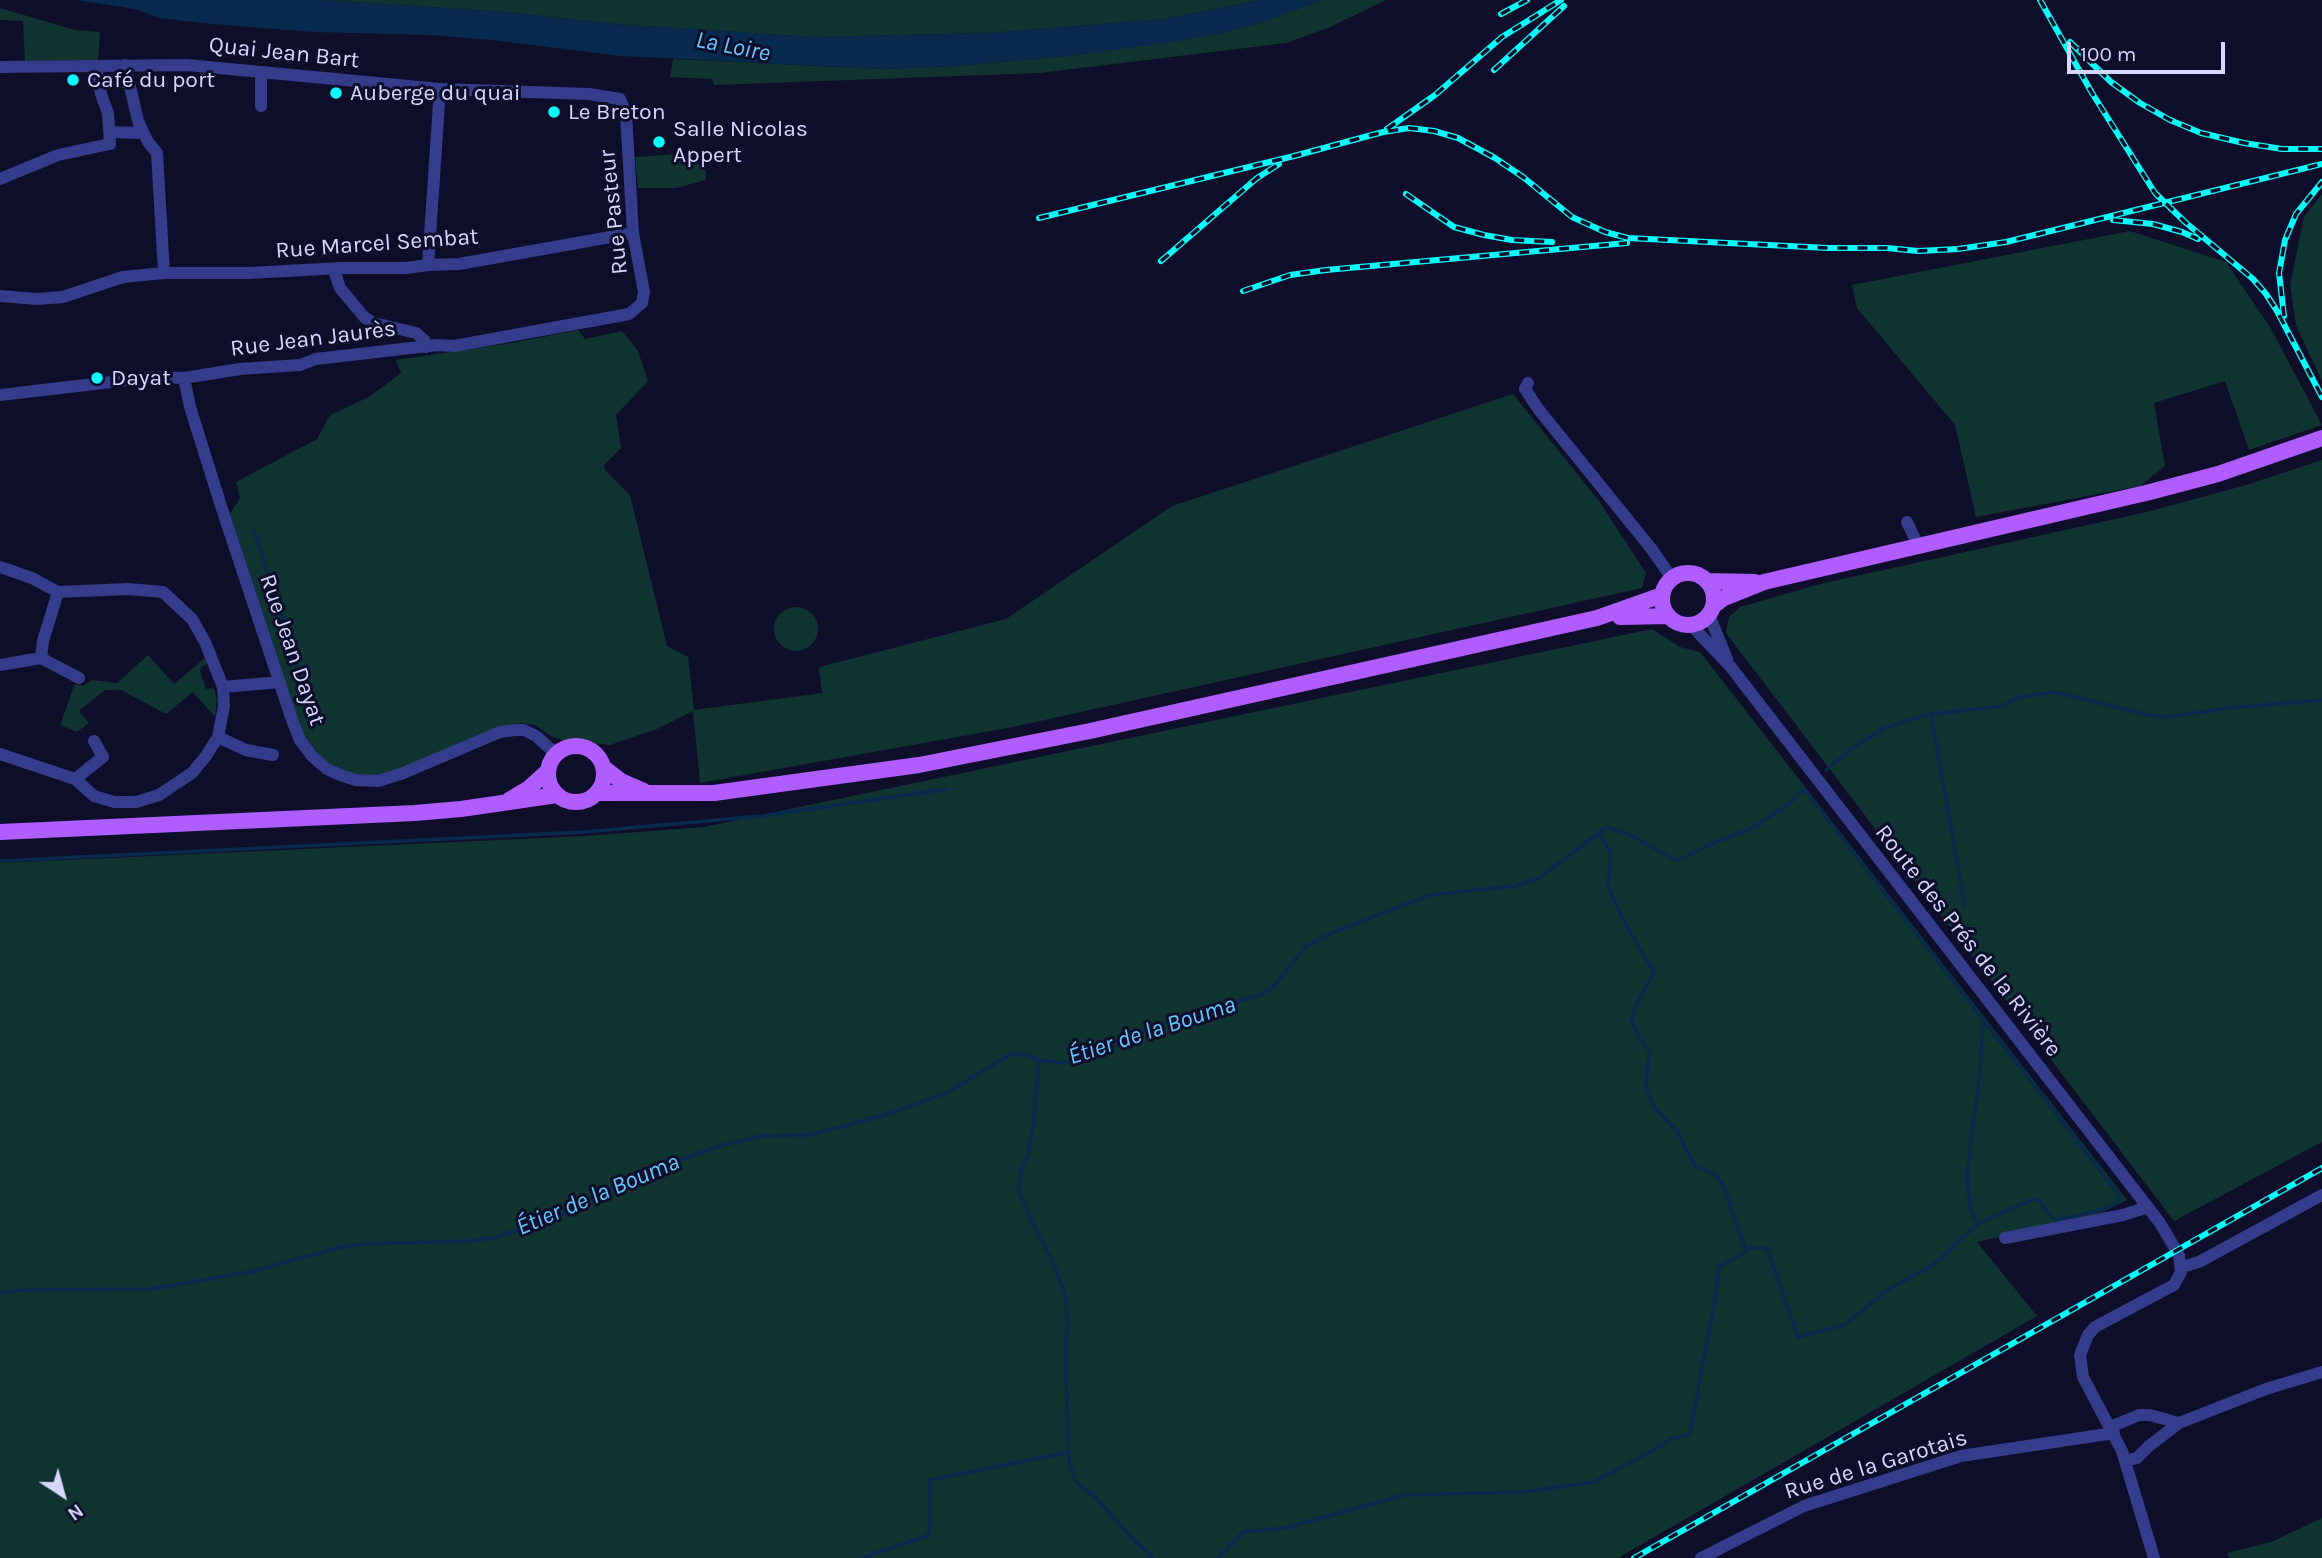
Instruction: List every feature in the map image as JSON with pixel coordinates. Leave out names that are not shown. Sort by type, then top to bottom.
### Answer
[{"type":"main road","points":[[1711,611],[1713,593],[1707,581],[1699,575],[1690,573],[1672,578],[1665,586],[1662,607],[1668,616],[1681,625],[1698,624],[1711,611],[1724,598],[1764,582],[2162,489],[2218,474],[2322,438]]},
{"type":"main road","points":[[1707,581],[1764,582]]},
{"type":"main road","points":[[548,771],[550,786],[557,795],[568,801],[580,802],[597,793],[714,793],[919,765],[1103,728],[1597,618],[1662,596]]},
{"type":"main road","points":[[1597,618],[1668,616]]},
{"type":"main road","points":[[507,801],[529,788],[548,771],[556,754],[569,747],[584,747],[596,755],[603,767],[621,780],[646,792]]},
{"type":"main road","points":[[597,793],[602,783],[603,767]]},
{"type":"main road","points":[[0,832],[415,813],[557,795]]},
{"type":"street","points":[[125,65],[138,121],[156,153],[164,273]]},
{"type":"street","name":"Quai Jean Bart","points":[[0,67],[187,65],[440,89],[589,94],[620,99]]},
{"type":"street","points":[[96,66],[108,113],[110,138]]},
{"type":"street","points":[[261,73],[261,106]]},
{"type":"street","points":[[428,265],[440,89]]},
{"type":"street","name":"Rue Pasteur","points":[[620,99],[625,114],[633,233],[644,299],[639,307],[629,314]]},
{"type":"street","points":[[0,179],[58,155],[110,138],[143,133]]},
{"type":"street","name":"Rue Marcel Sembat","points":[[0,296],[63,298],[124,277],[164,273],[406,268],[458,264],[633,233]]},
{"type":"street","points":[[334,270],[340,288],[365,318],[374,323],[416,333],[424,340],[426,347]]},
{"type":"street","name":"Rue Jean Jaurès","points":[[0,395],[155,377],[184,378],[240,369],[300,365],[316,359],[454,346],[629,314]]},
{"type":"street","name":"Rue Jean Dayat","points":[[184,378],[194,419],[296,731],[304,746],[327,769],[349,778],[366,781],[390,778],[507,730],[530,733],[547,744],[556,754]]},
{"type":"street","points":[[1528,383],[1525,389],[1539,410],[1672,578]]},
{"type":"street","points":[[1907,522],[1918,545]]},
{"type":"street","points":[[0,567],[32,578],[58,593],[128,589],[163,592],[192,619],[205,642],[223,687],[225,706],[218,737],[192,773],[159,794],[136,802],[114,802],[94,796],[75,779],[0,754]]},
{"type":"street","points":[[41,658],[43,641],[58,593]]},
{"type":"street","name":"Route des Prés de la Rivière","points":[[1711,611],[1730,666]]},
{"type":"street","name":"Route des Prés de la Rivière","points":[[1691,625],[1730,666],[2148,1207],[2173,1242],[2182,1267]]},
{"type":"street","points":[[0,665],[41,658],[79,678]]},
{"type":"street","points":[[223,687],[280,682]]},
{"type":"street","points":[[218,737],[246,750],[273,755]]},
{"type":"street","points":[[75,779],[103,757],[94,741]]},
{"type":"street","points":[[2154,1558],[2125,1461],[2112,1430],[2089,1390],[2081,1368],[2082,1347],[2095,1327],[2174,1285],[2182,1267],[2199,1262],[2322,1195]]},
{"type":"street","points":[[2005,1237],[2123,1215],[2148,1207]]},
{"type":"street","points":[[2125,1461],[2137,1458],[2179,1423],[2266,1389],[2322,1372]]},
{"type":"street","name":"Rue de la Garotais","points":[[1701,1558],[1804,1506],[1961,1456],[2112,1430],[2139,1415],[2150,1415],[2179,1423]]},
{"type":"green space","points":[[324,0],[1261,0],[1165,19],[990,33],[813,37]]},
{"type":"green space","points":[[1322,0],[1386,0],[1328,28],[1286,43],[1040,73],[714,85],[712,79],[670,77],[673,59],[882,69],[954,66],[1076,55],[1218,34],[1262,22]]},
{"type":"green space","points":[[0,8],[75,30],[100,32],[98,60],[25,61],[23,21],[0,20]]},
{"type":"green space","points":[[704,152],[706,180],[676,188],[638,188],[635,157]]},
{"type":"green space","points":[[2322,194],[2322,381],[2296,325],[2290,285],[2304,217]]},
{"type":"green space","points":[[2130,231],[2226,262],[2271,329],[2322,425],[2249,450],[2225,381],[2154,403],[2165,466],[2140,486],[1976,517],[1955,425],[1857,308],[1852,285]]},
{"type":"green space","points":[[578,330],[585,339],[622,331],[638,351],[648,381],[616,415],[621,448],[604,465],[605,470],[630,495],[667,646],[688,657],[694,710],[822,693],[819,667],[1006,619],[1172,506],[1513,394],[1599,501],[1646,573],[1642,588],[1013,727],[700,783],[693,711],[657,729],[610,745],[563,740],[535,725],[520,723],[501,726],[396,772],[369,776],[346,772],[325,761],[302,733],[230,514],[240,498],[236,482],[317,439],[330,415],[369,397],[401,373],[396,360]]},
{"type":"green space","points":[[2322,460],[2322,1142],[2174,1221],[1726,633],[1729,617],[1740,607],[1820,584],[2147,512],[2246,485]]},
{"type":"green space","points":[[796,607],[805,608],[812,613],[817,620],[817,638],[812,645],[805,650],[796,651],[787,650],[780,645],[775,638],[774,629],[775,620],[780,613],[787,608]]},
{"type":"green space","points":[[1652,629],[1680,647],[1700,652],[2127,1200],[2099,1214],[1977,1242],[2037,1316],[1618,1558],[0,1558],[0,863],[585,836],[704,827]]},
{"type":"green space","points":[[148,655],[174,684],[205,658],[207,664],[201,667],[200,671],[206,689],[214,688],[217,700],[215,717],[193,692],[166,714],[121,690],[105,690],[79,711],[89,723],[77,732],[60,725],[75,684],[83,686],[92,680],[117,683]]},
{"type":"green space","points":[[2322,1518],[2322,1558],[2229,1558],[2227,1553],[2271,1542]]},
{"type":"water","name":"La Loire","points":[[76,0],[324,0],[813,37],[990,33],[1165,19],[1261,0],[1322,0],[1262,22],[1218,34],[1172,42],[1076,55],[954,66],[882,69],[621,56],[429,35],[312,32],[202,23],[160,18],[135,9]]},
{"type":"waterway","points":[[254,531],[291,644],[308,712]]},
{"type":"waterway","name":"Étier de la Bouma","points":[[1826,770],[1884,728],[1925,715],[2002,706],[2021,697],[2055,692],[2148,715],[2167,717],[2229,708],[2322,700]]},
{"type":"waterway","points":[[1931,715],[1965,907]]},
{"type":"waterway","points":[[0,861],[584,832],[762,816],[947,789]]},
{"type":"waterway","name":"Étier de la Bouma","points":[[0,1293],[24,1290],[152,1289],[254,1271],[361,1244],[469,1241],[497,1237],[561,1215],[628,1179],[713,1148],[760,1136],[810,1135],[881,1116],[945,1094],[1011,1054],[1065,1063],[1138,1031],[1260,995],[1274,986],[1305,947],[1334,932],[1430,895],[1515,886],[1539,878],[1607,827],[1632,836],[1677,861],[1715,842],[1753,828],[1789,804],[1804,789],[2120,1196],[2115,1204],[2104,1209],[2055,1221],[2039,1201],[2034,1199],[2015,1207],[1978,1224],[1933,1265],[1886,1291],[1845,1325],[1798,1337],[1767,1248],[1751,1248],[1719,1267],[1690,1434],[1671,1439],[1594,1482],[1523,1492],[1404,1495],[1285,1528],[1243,1532],[1218,1558]]},
{"type":"waterway","points":[[1598,833],[1611,853],[1608,887],[1654,973],[1631,1020],[1649,1052],[1646,1086],[1653,1106],[1677,1131],[1694,1165],[1717,1176],[1723,1185],[1746,1251]]},
{"type":"waterway","points":[[1978,1224],[1970,1209],[1967,1174],[1980,1073],[1983,1021]]},
{"type":"waterway","points":[[1039,1060],[1033,1126],[1028,1156],[1021,1170],[1019,1191],[1065,1294],[1068,1322],[1065,1345],[1069,1462],[1075,1481],[1096,1498],[1153,1558]]},
{"type":"waterway","points":[[862,1558],[929,1535],[930,1480],[1070,1452]]},
{"type":"railway","points":[[1501,14],[1527,0]]},
{"type":"railway","points":[[1387,129],[1435,95],[1502,37],[1561,0]]},
{"type":"railway","points":[[2040,0],[2092,93],[2155,193],[2253,279],[2266,294],[2322,397]]},
{"type":"railway","points":[[1494,70],[1564,6]]},
{"type":"railway","points":[[2070,42],[2111,82],[2170,120],[2201,133],[2244,143],[2282,149],[2322,149]]},
{"type":"railway","points":[[1039,218],[1383,132],[1409,128],[1458,138],[1523,177],[1572,217],[1605,232],[1628,238],[1828,248],[1918,251],[2006,242],[2322,164]]},
{"type":"railway","points":[[1161,261],[1257,178],[1279,164]]},
{"type":"railway","points":[[2284,316],[2279,273],[2285,240],[2296,214],[2322,182]]},
{"type":"railway","points":[[1406,194],[1454,227],[1512,240],[1552,242]]},
{"type":"railway","points":[[2113,220],[2153,224],[2198,239]]},
{"type":"railway","points":[[1243,291],[1290,275],[1326,270],[1627,243]]},
{"type":"railway","points":[[1634,1558],[2322,1168]]},
{"type":"place","name":"Café du port","points":[[73,80]]},
{"type":"place","name":"Auberge du quai","points":[[336,93]]},
{"type":"place","name":"Le Breton","points":[[554,112]]},
{"type":"place","name":"Salle Nicolas Appert","points":[[659,142]]},
{"type":"place","name":"Dayat","points":[[97,378]]}]
